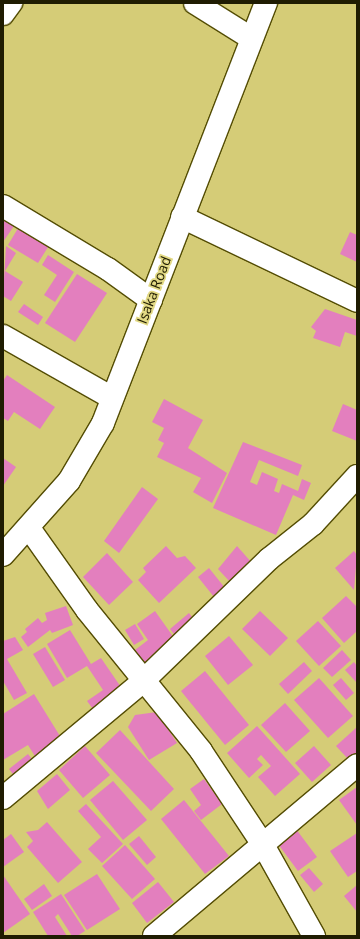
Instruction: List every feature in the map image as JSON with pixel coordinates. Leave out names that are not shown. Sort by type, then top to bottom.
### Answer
[{"type":"street","points":[[3,14],[12,3]]},
{"type":"street","points":[[195,3],[251,38]]},
{"type":"street","name":"Isaka Road","points":[[3,555],[29,528],[69,481],[103,423],[251,38],[266,3]]},
{"type":"street","points":[[3,206],[108,270],[151,300]]},
{"type":"street","points":[[182,217],[357,301]]},
{"type":"street","points":[[3,336],[112,398]]},
{"type":"street","points":[[5,793],[142,682],[269,559],[313,524],[357,476]]},
{"type":"street","points":[[29,528],[142,682],[201,751],[262,843],[314,936]]},
{"type":"street","points":[[154,936],[262,843],[357,765]]},
{"type":"building","points":[[3,219],[14,226],[3,242]]},
{"type":"building","points":[[20,225],[50,244],[38,263],[8,245]]},
{"type":"building","points":[[350,232],[357,235],[357,262],[340,254]]},
{"type":"building","points":[[6,246],[16,253],[5,271],[23,282],[11,301],[3,296]]},
{"type":"building","points":[[48,255],[74,272],[55,302],[44,295],[57,275],[42,265]]},
{"type":"building","points":[[77,274],[107,293],[75,342],[45,323]]},
{"type":"building","points":[[24,304],[43,317],[38,325],[18,312]]},
{"type":"building","points":[[325,309],[357,320],[357,336],[345,332],[340,347],[313,338],[316,331],[311,327]]},
{"type":"building","points":[[7,375],[55,407],[40,429],[14,412],[8,421],[3,418],[3,381]]},
{"type":"building","points":[[164,399],[203,420],[188,448],[227,473],[212,503],[193,492],[201,478],[157,457],[164,443],[158,440],[164,428],[152,422]]},
{"type":"building","points":[[343,404],[357,410],[357,441],[332,431]]},
{"type":"building","points":[[243,442],[302,465],[298,476],[259,460],[250,482],[257,485],[262,472],[278,479],[274,491],[279,493],[282,484],[298,491],[302,479],[311,483],[304,500],[293,495],[276,535],[213,508]]},
{"type":"building","points":[[3,458],[16,467],[3,486]]},
{"type":"building","points":[[142,487],[158,499],[119,553],[104,541]]},
{"type":"building","points":[[166,546],[177,558],[185,556],[196,568],[159,603],[138,580],[146,572],[143,568]]},
{"type":"building","points":[[237,546],[252,563],[231,583],[218,569]]},
{"type":"building","points":[[354,551],[357,555],[354,590],[335,568]]},
{"type":"building","points":[[107,553],[133,582],[109,605],[83,577]]},
{"type":"building","points":[[209,568],[229,593],[218,602],[198,577]]},
{"type":"building","points":[[346,596],[357,607],[357,631],[344,643],[322,618]]},
{"type":"building","points":[[66,606],[73,625],[52,633],[50,630],[28,647],[21,637],[27,632],[25,629],[38,618],[42,623],[47,620],[45,613]]},
{"type":"building","points":[[155,611],[177,642],[145,664],[135,650],[148,640],[137,624]]},
{"type":"building","points":[[260,611],[288,638],[270,656],[242,629]]},
{"type":"building","points":[[189,613],[198,625],[179,641],[170,629]]},
{"type":"building","points":[[318,621],[341,646],[319,666],[296,641]]},
{"type":"building","points":[[135,624],[144,639],[134,645],[125,630]]},
{"type":"building","points":[[70,630],[91,664],[101,658],[125,693],[96,713],[87,701],[103,690],[87,666],[67,678],[47,644]]},
{"type":"building","points":[[229,636],[253,665],[228,685],[205,656]]},
{"type":"building","points":[[15,637],[23,650],[7,659],[27,693],[14,700],[3,681],[3,641]]},
{"type":"building","points":[[45,647],[65,680],[53,687],[33,654]]},
{"type":"building","points":[[342,650],[351,660],[332,677],[323,668]]},
{"type":"building","points":[[304,662],[312,671],[288,694],[279,684]]},
{"type":"building","points":[[354,662],[357,666],[357,683],[345,670]]},
{"type":"building","points":[[205,671],[249,725],[225,745],[181,691]]},
{"type":"building","points":[[319,678],[353,716],[328,738],[294,700]]},
{"type":"building","points":[[341,678],[354,693],[346,700],[333,685]]},
{"type":"building","points":[[34,694],[63,741],[36,758],[28,745],[3,760],[3,714]]},
{"type":"building","points":[[285,703],[310,731],[286,752],[261,725]]},
{"type":"building","points":[[157,712],[177,743],[149,760],[128,727],[135,715]]},
{"type":"building","points":[[257,726],[300,774],[275,796],[258,777],[271,766],[261,755],[257,759],[263,765],[249,778],[227,753]]},
{"type":"building","points":[[357,727],[357,753],[349,760],[336,746]]},
{"type":"building","points":[[120,730],[174,789],[151,811],[96,753]]},
{"type":"building","points":[[85,746],[110,775],[83,798],[59,770]]},
{"type":"building","points":[[314,746],[331,765],[312,782],[295,763]]},
{"type":"building","points":[[28,754],[35,763],[16,778],[9,769]]},
{"type":"building","points":[[57,774],[70,790],[48,809],[37,791]]},
{"type":"building","points":[[204,779],[222,804],[201,820],[194,811],[201,805],[190,789]]},
{"type":"building","points":[[113,781],[147,820],[123,840],[90,800]]},
{"type":"building","points":[[357,787],[357,825],[339,800]]},
{"type":"building","points":[[184,800],[229,856],[205,874],[161,819]]},
{"type":"building","points":[[86,804],[123,844],[102,863],[88,849],[101,837],[78,811]]},
{"type":"building","points":[[47,822],[82,862],[58,883],[27,847],[33,841],[26,832],[38,830]]},
{"type":"building","points":[[296,829],[317,857],[298,871],[278,844]]},
{"type":"building","points":[[357,833],[357,871],[348,877],[330,851]]},
{"type":"building","points":[[11,834],[24,852],[3,867],[3,840]]},
{"type":"building","points":[[139,836],[156,857],[147,865],[129,844]]},
{"type":"building","points":[[125,845],[155,879],[132,899],[102,866]]},
{"type":"building","points":[[309,868],[323,884],[314,892],[300,875]]},
{"type":"building","points":[[97,874],[120,909],[87,930],[64,895]]},
{"type":"building","points":[[3,875],[30,914],[3,933]]},
{"type":"building","points":[[158,882],[174,902],[147,923],[132,903]]},
{"type":"building","points":[[44,884],[52,896],[32,910],[24,899]]},
{"type":"building","points":[[357,885],[357,912],[344,896]]},
{"type":"building","points":[[61,894],[85,931],[77,936],[72,936],[58,914],[55,917],[67,936],[48,936],[33,912]]}]
